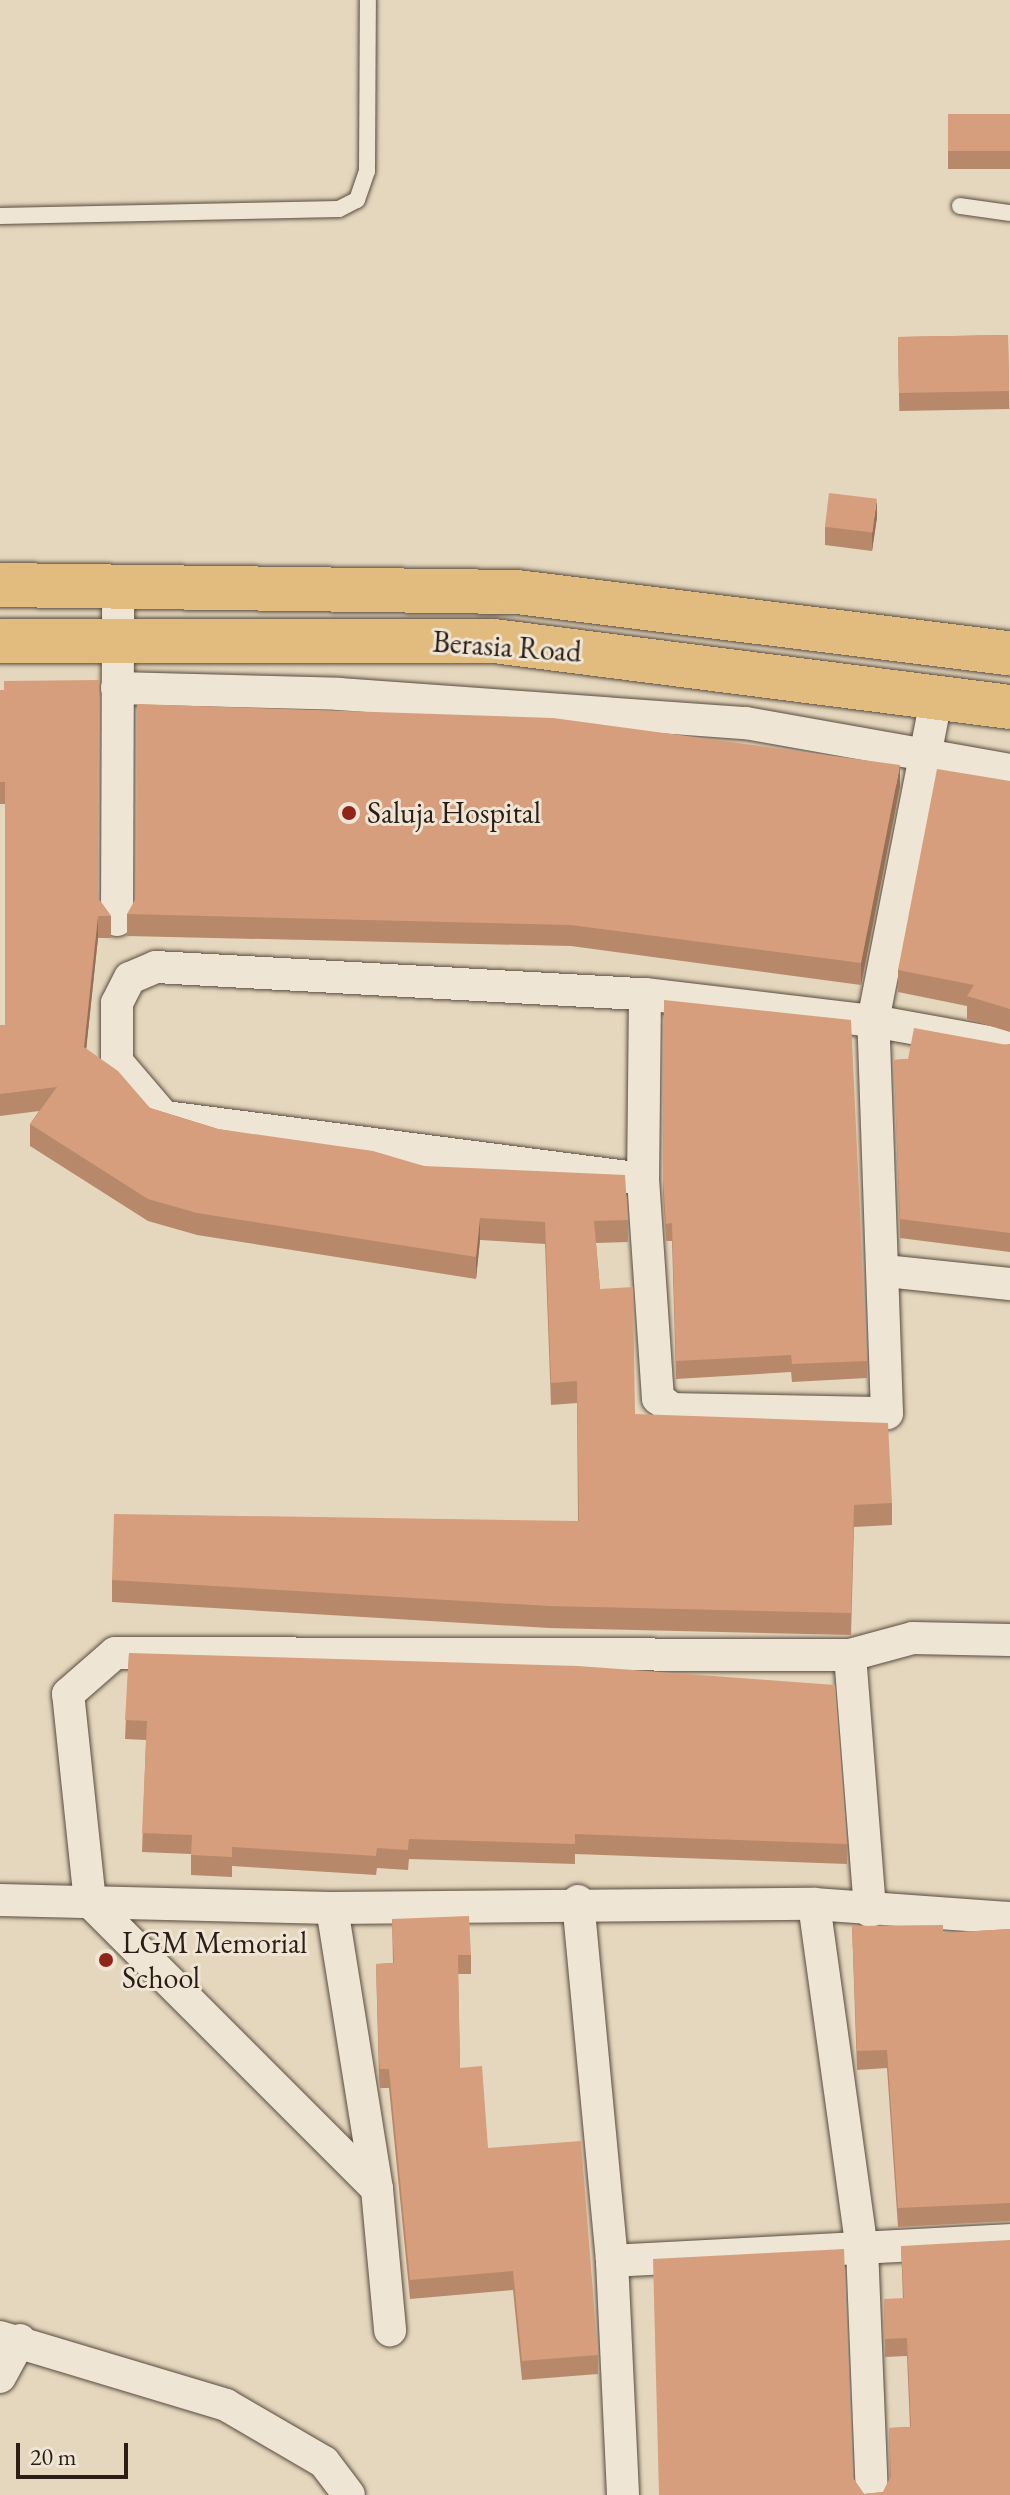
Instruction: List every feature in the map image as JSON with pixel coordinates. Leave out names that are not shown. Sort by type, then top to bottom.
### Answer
[{"type":"main road","name":"Berasia Road","points":[[0,585],[517,592],[1010,653]]},
{"type":"main road","name":"Berasia Road","points":[[0,641],[494,641],[937,695],[1010,707]]},
{"type":"street","points":[[117,920],[117,688],[122,642],[118,586]]},
{"type":"street","points":[[117,688],[339,694],[746,723],[1010,770]]},
{"type":"street","points":[[645,994],[643,1179],[658,1398],[672,1409],[887,1413],[886,1271],[873,1021],[930,757],[937,695]]},
{"type":"street","points":[[643,1179],[164,1117],[117,1062],[117,1003],[130,978],[156,967],[645,994],[873,1021],[1010,1046]]},
{"type":"street","points":[[886,1271],[1010,1284]]},
{"type":"street","points":[[377,2189],[90,1902],[68,1694],[115,1653],[850,1655],[913,1638],[1010,1640]]},
{"type":"street","points":[[850,1655],[870,1911]]},
{"type":"street","points":[[0,1900],[332,1908],[578,1901],[814,1904],[870,1911],[1010,1918]]},
{"type":"street","points":[[578,1901],[612,2261],[623,2495]]},
{"type":"street","points":[[814,1904],[862,2248],[872,2495]]},
{"type":"street","points":[[332,1908],[377,2189],[390,2330]]},
{"type":"street","points":[[612,2261],[1010,2240]]},
{"type":"street","points":[[0,2377],[10,2339],[226,2405],[324,2462],[349,2495]]},
{"type":"lane","points":[[0,216],[339,209],[357,200],[367,171],[368,0]]},
{"type":"lane","points":[[960,206],[1010,213]]},
{"type":"building","points":[[948,114],[1010,114],[1010,151],[948,151]]},
{"type":"building","points":[[1008,335],[1009,391],[899,393],[898,337]]},
{"type":"building","points":[[829,493],[877,499],[872,533],[825,527]]},
{"type":"building","points":[[99,680],[98,898],[111,916],[98,916],[84,1047],[118,1071],[150,1108],[218,1129],[373,1151],[424,1166],[625,1175],[628,1220],[594,1221],[600,1289],[633,1287],[635,1414],[888,1423],[892,1503],[854,1505],[851,1613],[549,1606],[112,1580],[114,1514],[579,1521],[577,1381],[551,1383],[545,1222],[480,1218],[476,1257],[197,1213],[148,1199],[30,1124],[57,1087],[0,1094],[0,1025],[5,1025],[5,782],[0,782],[0,690],[4,690],[4,681]]},
{"type":"building","points":[[137,704],[553,718],[900,765],[861,963],[571,925],[127,914],[136,898]]},
{"type":"building","points":[[937,769],[1010,781],[1010,1009],[967,996],[974,985],[898,970]]},
{"type":"building","points":[[664,1000],[851,1020],[867,1361],[792,1364],[791,1355],[676,1361],[672,1223],[666,1224],[663,1178]]},
{"type":"building","points":[[914,1028],[1010,1044],[1010,1233],[900,1219],[894,1060],[908,1059]]},
{"type":"building","points":[[129,1653],[578,1666],[835,1685],[847,1844],[575,1834],[575,1844],[409,1839],[408,1850],[377,1848],[376,1856],[232,1847],[232,1857],[191,1855],[192,1835],[142,1833],[147,1721],[125,1720]]},
{"type":"building","points":[[469,1916],[471,1955],[458,1955],[460,2068],[482,2066],[488,2148],[581,2141],[598,2355],[522,2361],[513,2271],[410,2280],[389,2069],[380,2069],[379,2060],[376,1964],[394,1963],[392,1919]]},
{"type":"building","points":[[943,1925],[943,1933],[1010,1929],[1010,2203],[898,2208],[887,2050],[857,2051],[852,1926]]},
{"type":"building","points":[[1010,2240],[1010,2495],[659,2495],[653,2259],[844,2249],[853,2478],[864,2494],[883,2492],[891,2476],[889,2428],[911,2427],[907,2338],[885,2339],[884,2299],[904,2298],[901,2246]]},
{"type":"place","name":"Saluja Hospital","points":[[349,813]]},
{"type":"place","name":"LGM Memorial School","points":[[106,1960]]}]
